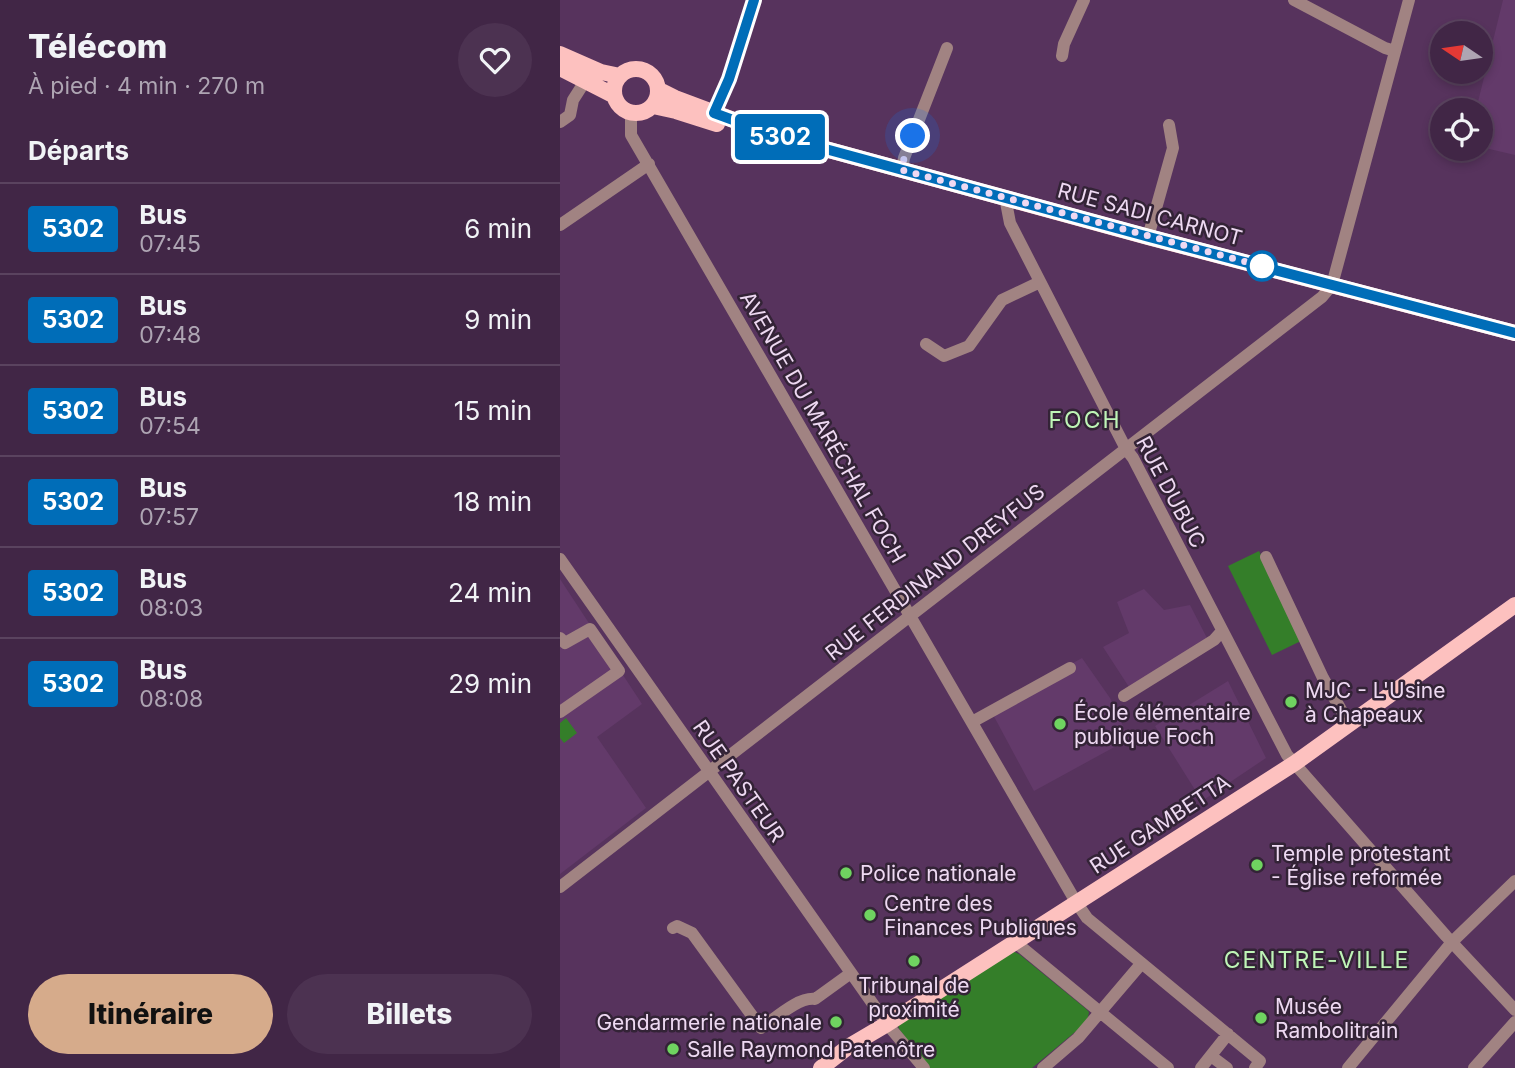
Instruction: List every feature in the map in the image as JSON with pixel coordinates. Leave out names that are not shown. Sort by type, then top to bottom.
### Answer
[{"type":"main road","points":[[560,54],[613,95],[619,107],[631,113],[640,114],[647,111],[656,101],[659,90],[656,80],[646,71],[632,69],[620,76],[614,86],[613,95]]},
{"type":"main road","points":[[560,68],[589,75],[620,76]]},
{"type":"main road","name":"RUE SADI CARNOT","points":[[659,90],[774,135],[1515,333]]},
{"type":"main road","name":"RUE SADI CARNOT","points":[[653,106],[736,131],[774,135]]},
{"type":"main road","name":"RUE GAMBETTA","points":[[821,1068],[857,1041],[1294,763],[1515,605]]},
{"type":"street","points":[[676,111],[709,117],[714,113],[729,79],[754,0]]},
{"type":"street","points":[[1062,56],[1064,44],[1084,0]]},
{"type":"street","points":[[1294,0],[1395,51]]},
{"type":"street","points":[[1332,285],[1409,0]]},
{"type":"street","points":[[902,170],[904,158],[947,48]]},
{"type":"street","points":[[560,122],[570,115],[573,100],[589,75]]},
{"type":"street","name":"AVENUE DU MARÉCHAL FOCH","points":[[631,113],[631,135],[1076,902],[1087,918],[1261,1060],[1255,1068]]},
{"type":"street","points":[[1149,237],[1174,148],[1169,125]]},
{"type":"street","points":[[560,225],[649,163]]},
{"type":"street","name":"RUE DUBUC","points":[[1005,197],[1010,223],[1287,755],[1515,1010]]},
{"type":"street","points":[[926,344],[944,356],[969,346],[1002,300],[1040,282]]},
{"type":"street","name":"RUE FERDINAND DREYFUS","points":[[560,887],[1322,297],[1332,285]]},
{"type":"street","points":[[1266,557],[1323,678],[1349,724]]},
{"type":"street","name":"RUE PASTEUR","points":[[560,559],[887,1024],[924,1068]]},
{"type":"street","points":[[560,638],[565,643],[590,629],[626,678],[637,670]]},
{"type":"street","points":[[1124,696],[1214,640],[1222,631]]},
{"type":"street","points":[[972,722],[1070,668]]},
{"type":"street","points":[[560,712],[619,671]]},
{"type":"street","points":[[1348,1068],[1452,942],[1515,881]]},
{"type":"street","points":[[673,928],[677,926],[692,933],[761,1028],[801,1000],[816,999]]},
{"type":"street","points":[[1015,942],[1168,1068]]},
{"type":"street","points":[[1043,1068],[1078,1038],[1142,964]]},
{"type":"street","points":[[784,1021],[851,973]]},
{"type":"street","points":[[1474,1068],[1515,1022]]},
{"type":"street","points":[[1227,1068],[1207,1064],[1228,1034]]},
{"type":"shaded area","points":[[1503,0],[1515,0],[1515,155],[1493,150],[1493,98],[1479,98],[1482,84],[1493,84],[1493,41]]},
{"type":"shaded area","points":[[560,579],[642,704],[597,737],[646,808],[560,874]]},
{"type":"shaded area","points":[[1144,589],[1164,610],[1190,605],[1207,638],[1129,687],[1103,647],[1129,633],[1117,602]]},
{"type":"shaded area","name":"École élémentaire publique Foch","points":[[1082,658],[1110,698],[1129,739],[1034,791],[990,709]]},
{"type":"shaded area","points":[[1228,681],[1266,758],[1202,801],[1155,726]]},
{"type":"green space","points":[[1259,551],[1303,640],[1272,655],[1228,566]]},
{"type":"green space","points":[[566,718],[577,733],[564,743],[560,738],[560,723]]},
{"type":"green space","points":[[1012,951],[1085,1008],[1089,1012],[1087,1022],[1032,1068],[930,1068],[898,1025]]},
{"type":"bus line","name":"5302","points":[[754,0],[739,51],[714,113],[774,135],[1515,333]]},
{"type":"place","name":"MJC - L'Usine à Chapeaux","points":[[1291,702]]},
{"type":"place","name":"École élémentaire publique Foch","points":[[1060,724]]},
{"type":"place","name":"Temple protestant - Église reformée","points":[[1257,865]]},
{"type":"place","name":"Police nationale","points":[[846,873]]},
{"type":"place","name":"Centre des Finances Publiques","points":[[870,915]]},
{"type":"place","name":"Tribunal de proximité","points":[[914,961]]},
{"type":"place","name":"Musée Rambolitrain","points":[[1261,1018]]},
{"type":"place","name":"Gendarmerie nationale","points":[[836,1022]]},
{"type":"place","name":"Salle Raymond Patenôtre","points":[[673,1049]]},
{"type":"district","name":"FOCH","points":[[1085,420]]},
{"type":"district","name":"CENTRE-VILLE","points":[[1317,960]]},
{"type":"route","points":[[913,136],[902,170],[1265,267],[1262,266]]}]
